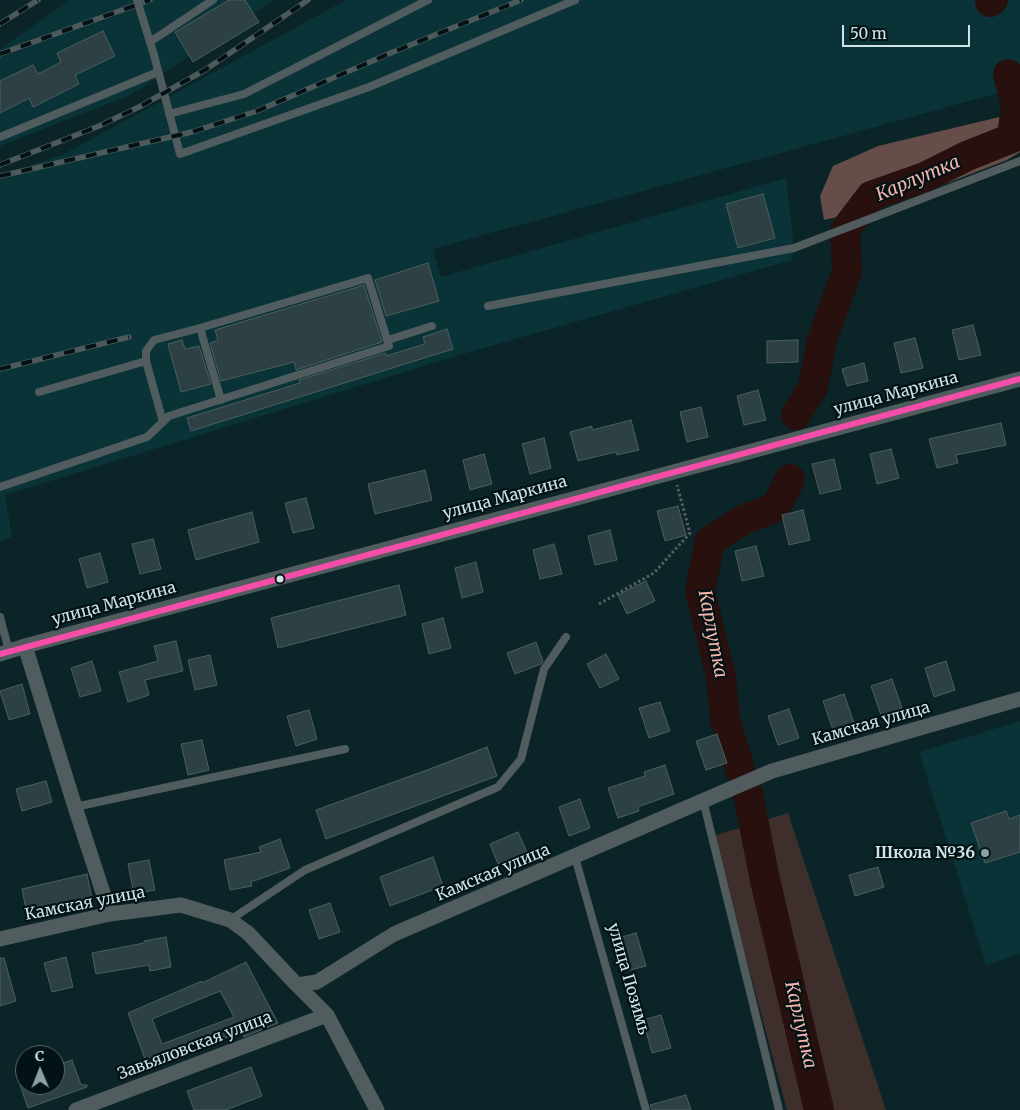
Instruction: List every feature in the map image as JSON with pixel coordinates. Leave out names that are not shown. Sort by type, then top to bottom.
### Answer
[{"type":"street","name":"улица Маркина","points":[[4,652],[1020,379]]},
{"type":"street","points":[[25,646],[74,807],[110,914]]},
{"type":"street","name":"Камская улица","points":[[0,939],[110,914],[181,905],[230,920],[248,933],[297,985],[318,982],[394,934],[772,771],[1020,699]]},
{"type":"street","points":[[297,985],[327,1014],[377,1110]]},
{"type":"street","name":"Завьяловская улица","points":[[76,1110],[327,1014]]},
{"type":"lane","points":[[137,0],[180,154],[369,87],[575,0]]},
{"type":"lane","points":[[150,42],[213,0]]},
{"type":"lane","points":[[169,114],[244,94],[428,0]]},
{"type":"lane","points":[[0,137],[158,72]]},
{"type":"lane","points":[[488,306],[794,248],[1020,161]]},
{"type":"lane","points":[[0,487],[147,437],[163,422],[169,416],[389,346],[368,278],[154,340],[146,351],[146,361],[163,422]]},
{"type":"lane","points":[[388,340],[432,326]]},
{"type":"lane","points":[[200,328],[221,400]]},
{"type":"lane","points":[[39,392],[146,361]]},
{"type":"lane","points":[[0,617],[4,652]]},
{"type":"lane","points":[[230,920],[304,870],[498,787],[521,759],[544,669],[566,637]]},
{"type":"lane","points":[[74,807],[345,750]]},
{"type":"lane","points":[[703,800],[779,1110]]},
{"type":"lane","name":"улица Позимь","points":[[575,857],[646,1110]]},
{"type":"path","points":[[599,604],[654,573],[690,533],[673,471]]},
{"type":"shaded area","points":[[70,0],[274,0],[131,95],[0,146],[0,49]]},
{"type":"shaded area","points":[[346,0],[1020,0],[1020,87],[433,249],[441,277],[786,178],[794,248],[792,260],[463,354],[5,495],[12,537],[0,541],[0,177],[66,153]]},
{"type":"shaded area","points":[[1012,114],[1020,117],[1020,152],[1007,160],[893,204],[824,220],[820,196],[833,166],[878,146]]},
{"type":"shaded area","name":"Школа №36","points":[[1020,721],[1020,954],[986,965],[919,752]]},
{"type":"shaded area","points":[[788,813],[886,1110],[787,1110],[713,836]]},
{"type":"building","points":[[229,0],[245,0],[259,22],[193,62],[175,32]]},
{"type":"building","points":[[103,31],[115,56],[75,75],[79,84],[33,107],[29,98],[0,113],[0,81],[33,65],[38,74],[61,62],[57,53]]},
{"type":"building","points":[[763,194],[775,238],[738,248],[726,204]]},
{"type":"building","points":[[428,263],[439,301],[386,316],[375,280]]},
{"type":"building","points":[[364,285],[382,342],[296,370],[294,362],[221,381],[210,343],[218,340],[215,330]]},
{"type":"building","points":[[973,325],[981,355],[959,360],[952,330]]},
{"type":"building","points":[[447,329],[453,349],[191,431],[187,418],[300,383],[299,380],[385,353],[386,356],[425,344],[423,337]]},
{"type":"building","points":[[915,338],[923,368],[901,373],[894,343]]},
{"type":"building","points":[[182,340],[185,349],[199,346],[211,384],[181,392],[168,344]]},
{"type":"building","points":[[798,340],[798,362],[767,363],[767,341]]},
{"type":"building","points":[[864,363],[868,381],[847,386],[842,369]]},
{"type":"building","points":[[758,390],[766,420],[744,425],[737,396]]},
{"type":"building","points":[[701,407],[708,437],[687,442],[680,412]]},
{"type":"building","points":[[631,420],[639,450],[617,455],[616,452],[578,461],[570,432],[592,426],[592,430]]},
{"type":"building","points":[[1001,423],[1006,445],[956,455],[958,463],[937,468],[929,439]]},
{"type":"building","points":[[544,438],[551,468],[530,474],[522,444]]},
{"type":"building","points":[[891,449],[899,478],[877,484],[870,454]]},
{"type":"building","points":[[484,454],[492,484],[470,490],[463,460]]},
{"type":"building","points":[[834,459],[841,489],[820,494],[812,464]]},
{"type":"building","points":[[425,470],[432,500],[375,514],[368,484]]},
{"type":"building","points":[[306,498],[314,528],[293,533],[285,503]]},
{"type":"building","points":[[678,506],[686,535],[665,541],[657,511]]},
{"type":"building","points":[[803,510],[810,540],[789,545],[782,515]]},
{"type":"building","points":[[252,512],[259,542],[196,560],[188,530]]},
{"type":"building","points":[[610,530],[617,560],[595,565],[588,536]]},
{"type":"building","points":[[153,539],[161,569],[140,574],[132,544]]},
{"type":"building","points":[[554,544],[562,574],[540,579],[533,550]]},
{"type":"building","points":[[756,546],[764,576],[742,581],[735,551]]},
{"type":"building","points":[[100,553],[108,582],[87,588],[79,559]]},
{"type":"building","points":[[476,562],[483,592],[462,598],[455,568]]},
{"type":"building","points":[[646,581],[655,601],[627,614],[618,595]]},
{"type":"building","points":[[399,585],[406,615],[278,648],[271,618]]},
{"type":"building","points":[[443,618],[451,648],[429,654],[422,624]]},
{"type":"building","points":[[176,641],[183,671],[145,680],[149,695],[128,702],[119,672],[158,661],[154,646]]},
{"type":"building","points":[[536,642],[543,661],[541,664],[515,674],[507,653]]},
{"type":"building","points":[[606,654],[619,679],[600,688],[587,664]]},
{"type":"building","points":[[210,655],[217,685],[195,690],[188,660]]},
{"type":"building","points":[[92,661],[101,691],[80,697],[71,668]]},
{"type":"building","points":[[946,661],[955,690],[934,697],[925,668]]},
{"type":"building","points":[[892,679],[902,708],[881,715],[871,686]]},
{"type":"building","points":[[22,684],[30,714],[9,720],[0,691]]},
{"type":"building","points":[[844,694],[854,723],[833,730],[823,701]]},
{"type":"building","points":[[660,702],[670,731],[649,738],[639,708]]},
{"type":"building","points":[[789,709],[799,738],[778,745],[768,716]]},
{"type":"building","points":[[309,710],[317,739],[296,746],[287,716]]},
{"type":"building","points":[[717,734],[727,763],[706,770],[696,741]]},
{"type":"building","points":[[202,740],[209,770],[188,775],[181,744]]},
{"type":"building","points":[[487,747],[497,776],[326,839],[316,810]]},
{"type":"building","points":[[665,765],[674,794],[638,807],[639,811],[618,818],[608,788],[645,776],[644,772]]},
{"type":"building","points":[[46,781],[52,802],[22,811],[16,789]]},
{"type":"building","points":[[580,799],[590,828],[569,836],[559,807]]},
{"type":"building","points":[[1006,811],[1009,819],[1020,815],[1020,852],[985,863],[971,823]]},
{"type":"building","points":[[518,832],[527,852],[498,864],[490,844]]},
{"type":"building","points":[[280,839],[290,868],[251,882],[252,886],[230,890],[224,860],[261,852],[259,847]]},
{"type":"building","points":[[433,857],[443,886],[390,906],[380,877]]},
{"type":"building","points":[[149,860],[155,890],[134,894],[128,864]]},
{"type":"building","points":[[878,867],[884,887],[855,896],[849,875]]},
{"type":"building","points":[[87,874],[93,904],[28,919],[22,889]]},
{"type":"building","points":[[330,903],[340,932],[319,939],[309,910]]},
{"type":"building","points":[[636,933],[646,966],[627,971],[618,938]]},
{"type":"building","points":[[166,937],[171,967],[150,971],[149,965],[96,974],[92,953]]},
{"type":"building","points":[[66,957],[73,987],[52,992],[44,963]]},
{"type":"building","points":[[0,958],[4,958],[16,1001],[0,1006]]},
{"type":"building","points":[[246,962],[278,1023],[244,1037],[241,1032],[148,1067],[128,1013],[202,981],[202,983]],"holes":[[[220,991],[234,1017],[162,1044],[152,1019]]]},
{"type":"building","points":[[661,1015],[671,1048],[652,1053],[643,1020]]},
{"type":"building","points":[[72,1060],[81,1085],[87,1085],[87,1087],[65,1095],[65,1062]]},
{"type":"building","points":[[251,1067],[262,1096],[226,1110],[194,1110],[187,1091]]},
{"type":"building","points":[[23,1095],[65,1095],[28,1108]]},
{"type":"building","points":[[686,1095],[691,1110],[652,1110],[650,1105]]},
{"type":"waterway","name":"Карлутка","points":[[796,415],[813,387],[822,340],[847,271],[845,230],[871,196],[925,177],[967,156],[1012,138],[1016,105],[1008,74]]},
{"type":"waterway","name":"Карлутка","points":[[740,770],[725,719],[721,677],[700,591],[710,541],[743,520],[776,507],[790,479]]},
{"type":"waterway","name":"Карлутка","points":[[748,794],[765,880],[819,1110]]},
{"type":"railway","points":[[0,24],[38,0]]},
{"type":"railway","points":[[0,54],[150,0]]},
{"type":"railway","points":[[0,165],[99,126],[139,107],[205,70],[308,0]]},
{"type":"railway","points":[[0,176],[192,132],[257,111],[393,52],[521,0]]},
{"type":"railway","points":[[0,369],[129,337]]},
{"type":"transit line","points":[[0,654],[1020,379]]},
{"type":"place","name":"Школа №36","points":[[985,853]]}]
